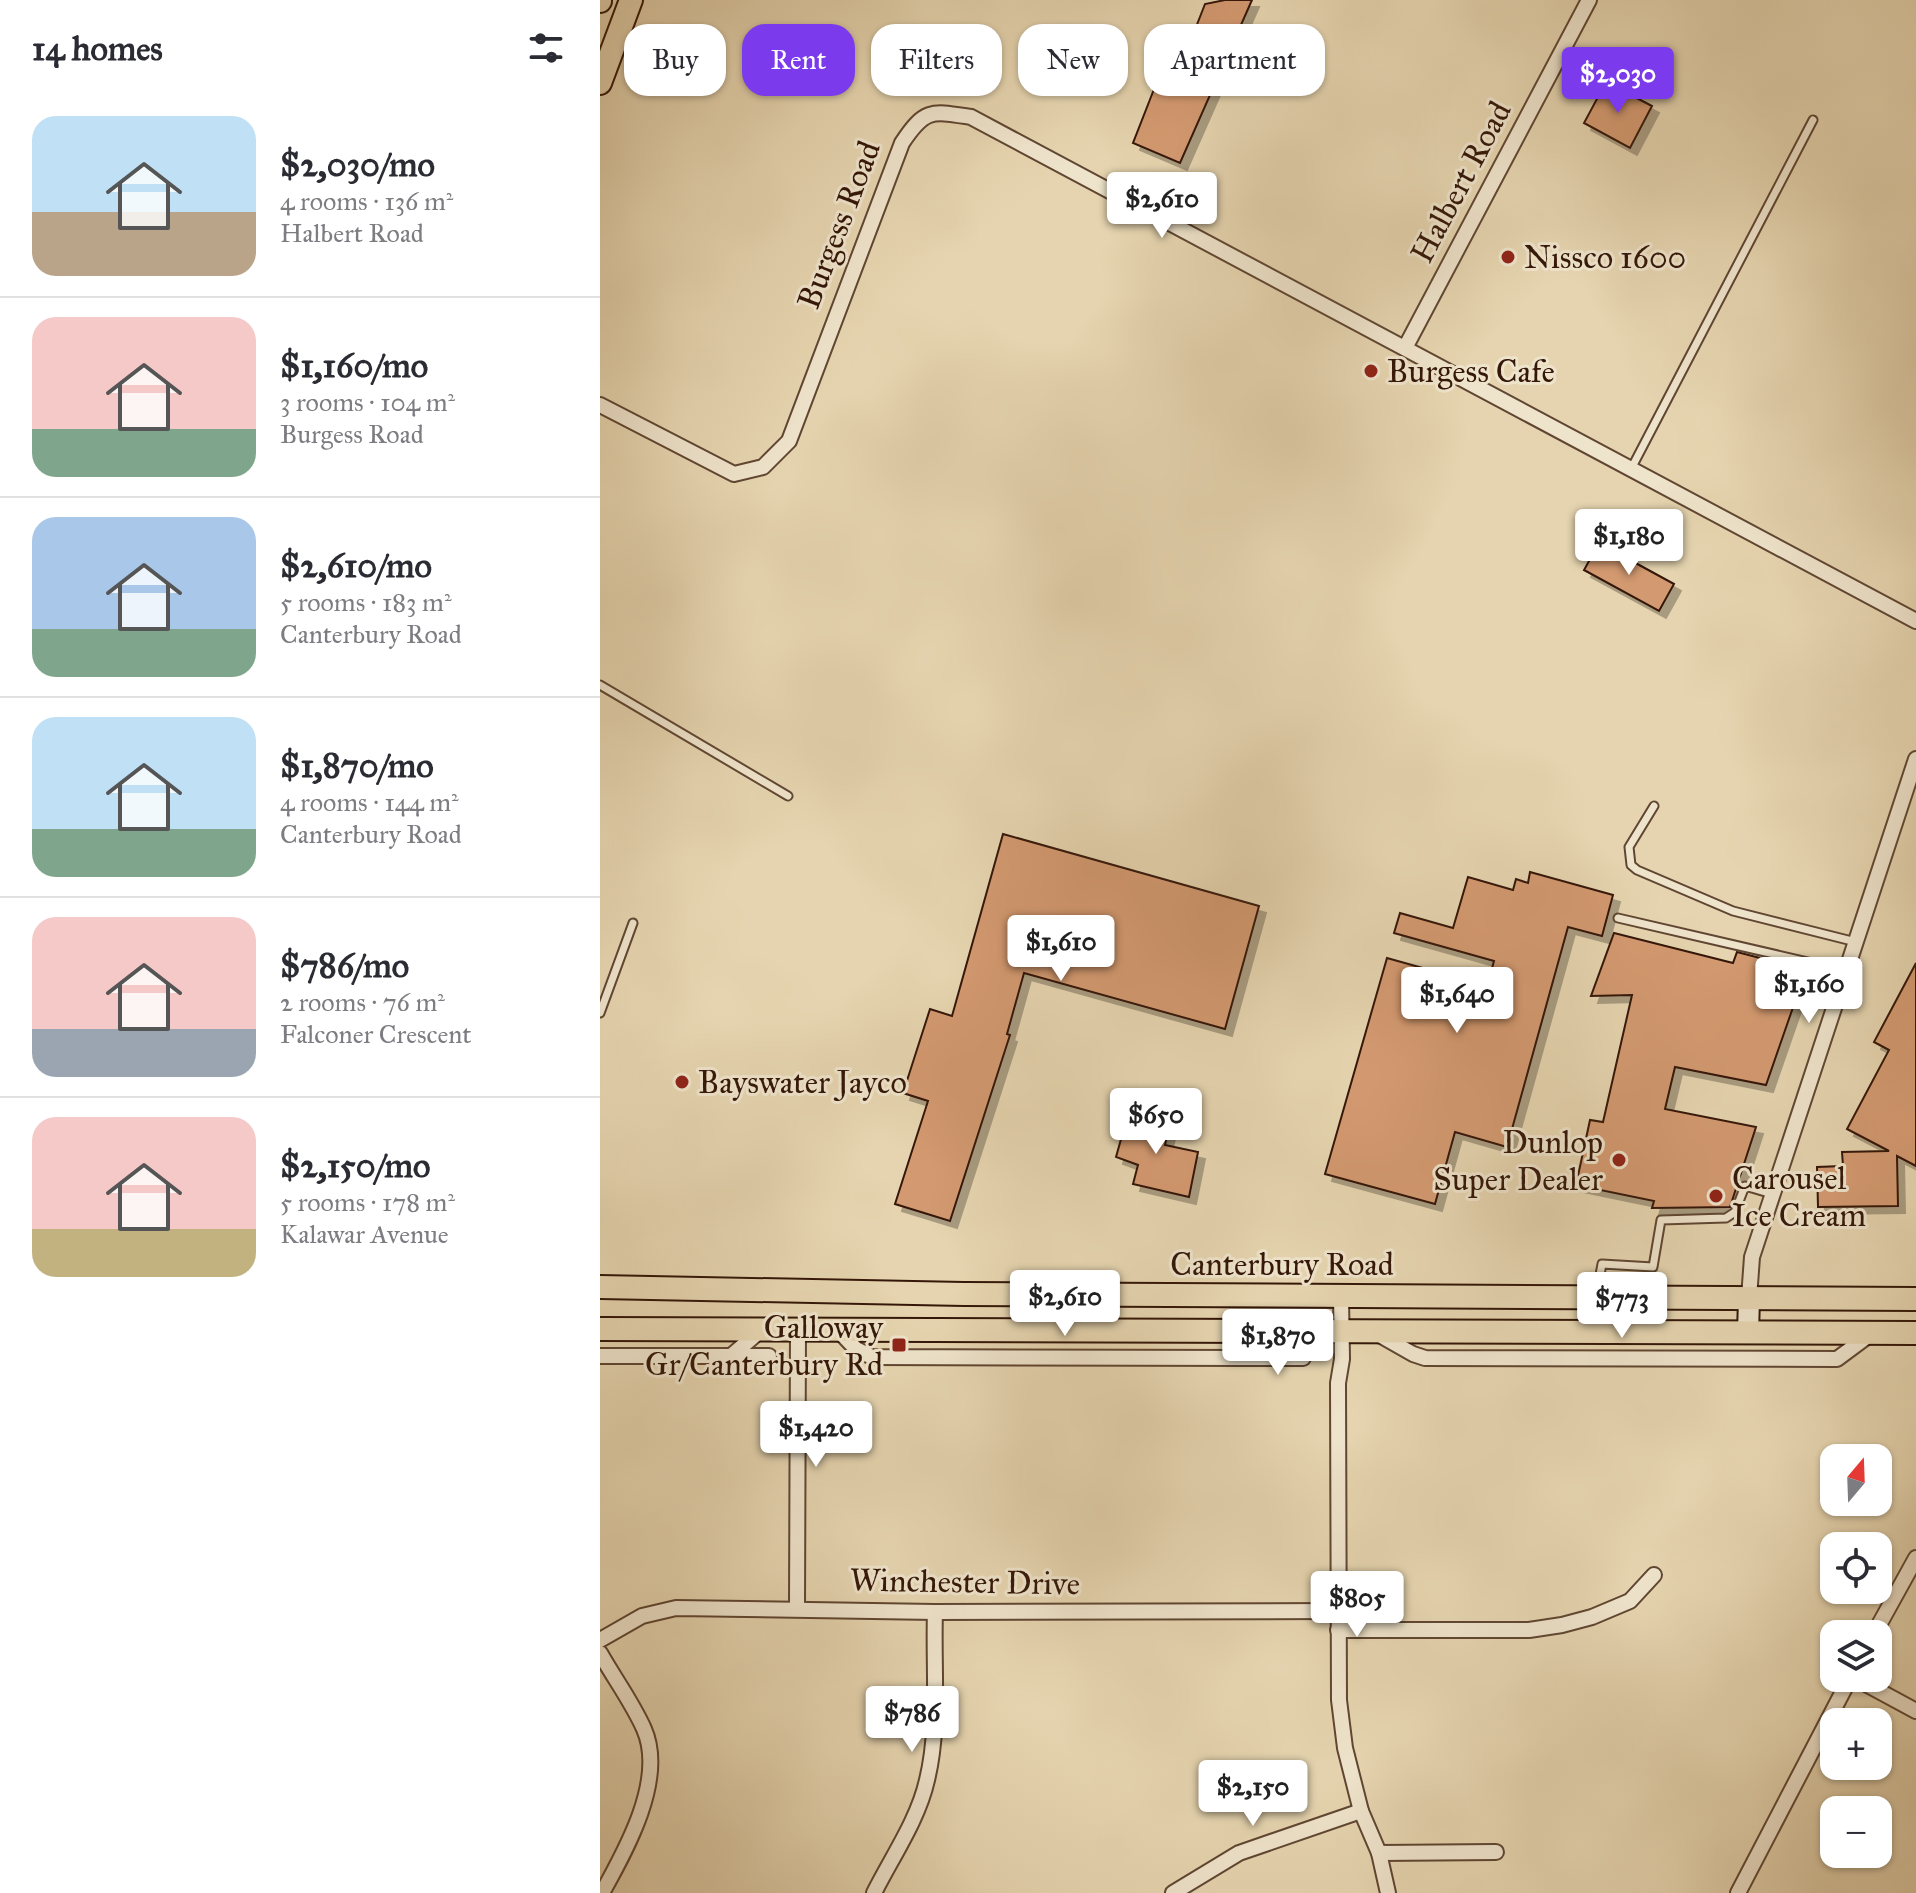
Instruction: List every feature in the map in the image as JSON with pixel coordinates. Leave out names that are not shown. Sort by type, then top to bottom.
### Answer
[{"type":"main road","points":[[600,83],[631,0]]},
{"type":"main road","name":"Canterbury Road","points":[[600,1287],[1336,1297],[1916,1299]]},
{"type":"main road","points":[[798,1330],[799,1290]]},
{"type":"main road","name":"Canterbury Road","points":[[600,1329],[1916,1333]]},
{"type":"street","name":"Halbert Road","points":[[1405,348],[1589,0]]},
{"type":"street","name":"Burgess Road","points":[[600,405],[734,474],[763,467],[789,441],[902,143],[916,122],[936,111],[971,117],[1916,621]]},
{"type":"street","points":[[1748,1333],[1752,1257],[1916,759]]},
{"type":"street","points":[[1336,1297],[1342,1359],[1338,1383],[1339,1700],[1345,1748],[1361,1811],[1379,1853],[1388,1893]]},
{"type":"street","points":[[731,1356],[761,1329]]},
{"type":"street","points":[[837,1329],[856,1349],[872,1357],[1303,1358]]},
{"type":"street","points":[[797,1608],[798,1330]]},
{"type":"street","name":"Canterbury Road","points":[[1253,1358],[1292,1331]]},
{"type":"street","name":"Canterbury Road","points":[[1373,1331],[1425,1358],[1837,1359],[1872,1333]]},
{"type":"street","points":[[600,1356],[769,1356]]},
{"type":"street","points":[[1882,1620],[1916,1558]]},
{"type":"street","points":[[1338,1630],[1529,1630],[1562,1625],[1592,1617],[1630,1601],[1654,1575]]},
{"type":"street","name":"Winchester Drive","points":[[600,1640],[642,1616],[676,1608],[935,1612],[1338,1611]]},
{"type":"street","points":[[874,1893],[917,1811],[927,1782],[933,1732],[935,1612]]},
{"type":"street","points":[[600,1653],[645,1731],[649,1765],[639,1818],[602,1893]]},
{"type":"street","points":[[1738,1893],[1845,1692]]},
{"type":"street","points":[[1879,1692],[1916,1711]]},
{"type":"street","points":[[1173,1893],[1239,1853],[1361,1811]]},
{"type":"street","points":[[1379,1853],[1496,1852]]},
{"type":"lane","points":[[1631,469],[1813,120]]},
{"type":"lane","points":[[600,685],[788,796]]},
{"type":"lane","points":[[1654,806],[1629,847],[1631,865],[1637,870],[1733,911],[1856,942]]},
{"type":"lane","points":[[1618,918],[1847,971]]},
{"type":"lane","points":[[600,1013],[633,923]]},
{"type":"lane","points":[[1596,1298],[1602,1264],[1653,1267],[1661,1220],[1726,1218],[1735,1212],[1745,1186],[1773,1194]]},
{"type":"building","points":[[1252,0],[1241,24],[1197,24],[1205,4]]},
{"type":"building","points":[[1606,82],[1652,106],[1630,148],[1584,123]]},
{"type":"building","points":[[1151,96],[1210,96],[1180,163],[1133,143]]},
{"type":"building","points":[[1599,543],[1674,584],[1659,611],[1584,570]]},
{"type":"building","points":[[1003,834],[1259,906],[1225,1029],[1024,973],[1007,1034],[1010,1035],[950,1221],[895,1204],[928,1101],[903,1093],[930,1009],[952,1016]]},
{"type":"building","points":[[1530,872],[1613,895],[1602,936],[1568,927],[1507,1147],[1455,1132],[1435,1204],[1325,1174],[1387,958],[1487,986],[1494,961],[1394,933],[1400,913],[1453,928],[1468,877],[1513,890],[1516,879],[1528,883]]},
{"type":"building","points":[[1614,933],[1733,963],[1737,952],[1806,970],[1766,1085],[1675,1067],[1665,1109],[1756,1127],[1730,1207],[1652,1208],[1654,1201],[1576,1185],[1590,1120],[1603,1122],[1632,995],[1591,996]]},
{"type":"building","points":[[1916,963],[1916,1166],[1897,1156],[1898,1206],[1818,1207],[1817,1167],[1843,1166],[1842,1152],[1889,1151],[1847,1129],[1889,1050],[1874,1042]]},
{"type":"building","points":[[1129,1111],[1170,1123],[1165,1145],[1198,1152],[1189,1197],[1133,1184],[1138,1165],[1116,1157]]},
{"type":"place","name":"Nissco 1600","points":[[1508,257]]},
{"type":"place","name":"Burgess Cafe","points":[[1371,371]]},
{"type":"place","name":"Bayswater Jayco","points":[[682,1082]]},
{"type":"place","name":"Dunlop Super Dealer","points":[[1619,1160]]},
{"type":"place","name":"Carousel Ice Cream","points":[[1716,1196]]},
{"type":"place","name":"Galloway Gr/Canterbury Rd","points":[[899,1345]]}]
